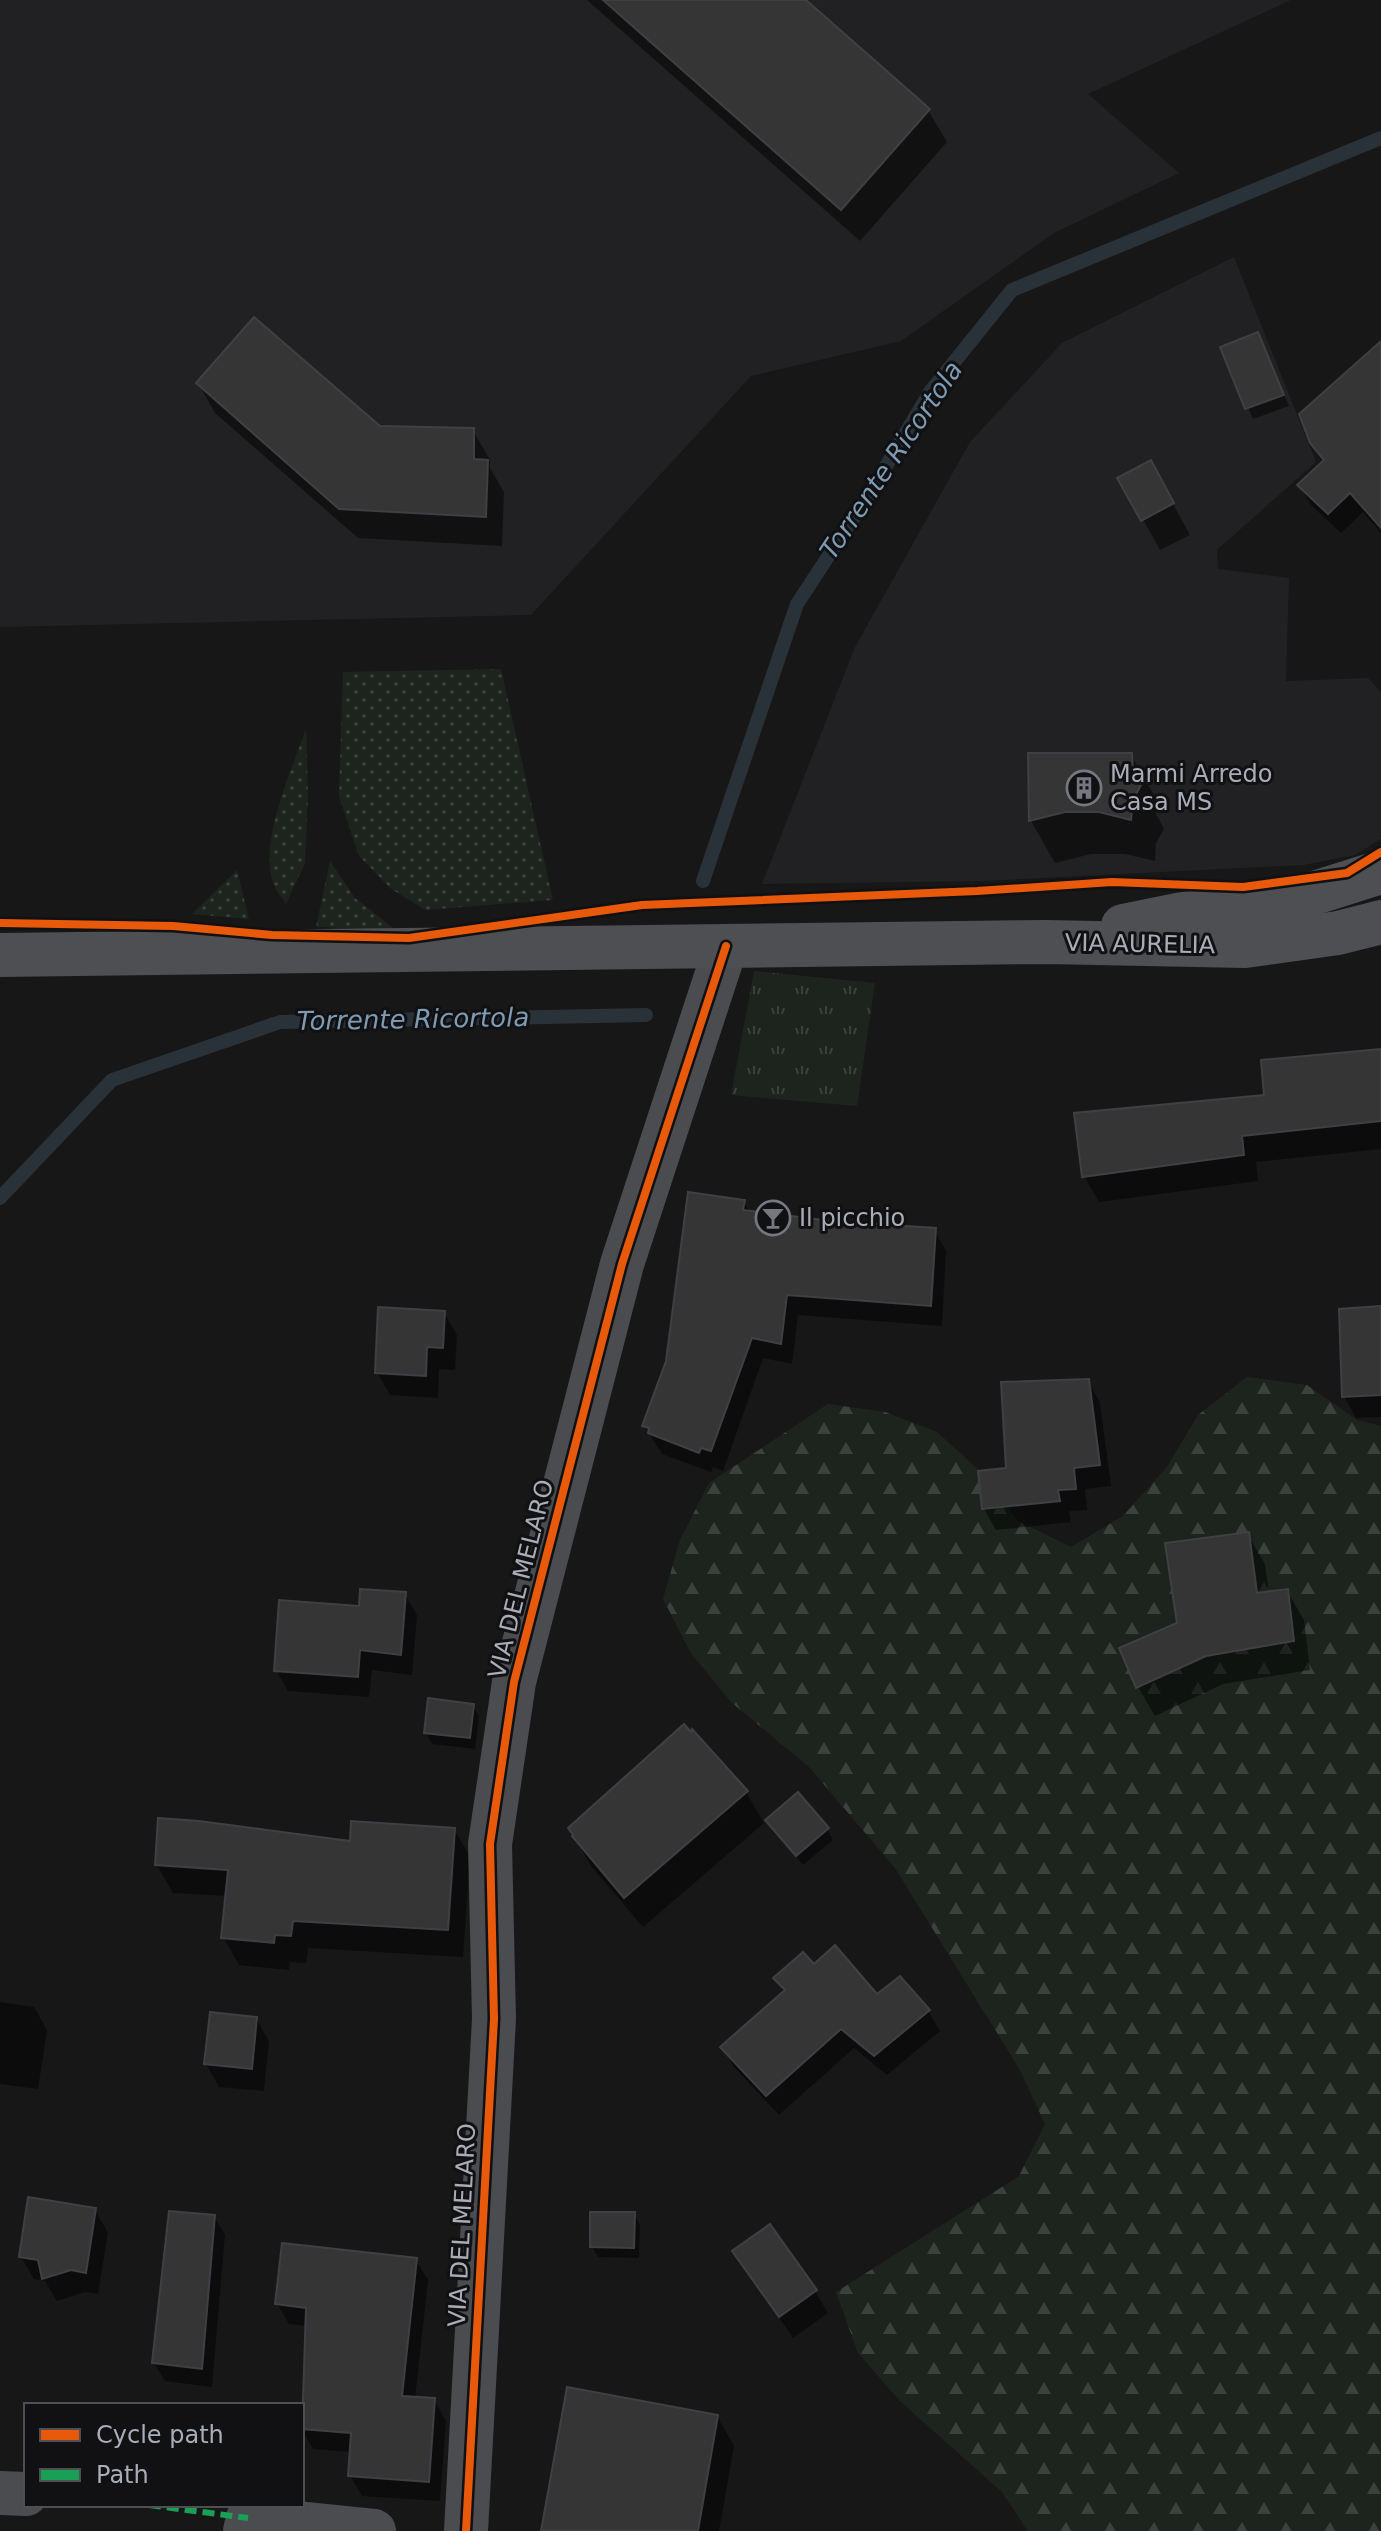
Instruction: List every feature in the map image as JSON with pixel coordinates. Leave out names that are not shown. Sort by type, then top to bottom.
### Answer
[{"type":"main road","name":"VIA AURELIA","points":[[1046,942],[1182,914],[1286,902],[1381,872]]},
{"type":"main road","name":"VIA AURELIA","points":[[1046,942],[1245,946],[1338,933],[1381,922]]},
{"type":"main road","points":[[0,955],[1046,942]]},
{"type":"street","name":"VIA DEL MELARO","points":[[466,2531],[494,2019],[490,1844],[512,1697],[622,1264],[726,946]]},
{"type":"street","points":[[0,2493],[24,2494]]},
{"type":"street","points":[[245,2531],[248,2518],[374,2531]]},
{"type":"shaded area","points":[[0,0],[1291,0],[1088,94],[1179,173],[1054,233],[901,341],[751,376],[531,615],[0,627]]},
{"type":"shaded area","points":[[1234,257],[1316,462],[1217,550],[1218,569],[1289,578],[1286,681],[1368,678],[1381,692],[1381,839],[1355,855],[1304,865],[983,881],[762,884],[855,647],[970,442],[1062,343]]},
{"type":"green space","points":[[501,669],[553,900],[425,910],[390,888],[359,856],[339,796],[343,672]]},
{"type":"green space","points":[[306,729],[308,794],[305,863],[286,904],[273,882],[270,847],[279,805]]},
{"type":"green space","points":[[330,861],[355,898],[396,930],[316,927]]},
{"type":"green space","points":[[237,870],[249,919],[192,914]]},
{"type":"green space","points":[[754,971],[875,983],[857,1106],[731,1095]]},
{"type":"green space","points":[[1247,1377],[1307,1385],[1357,1420],[1381,1426],[1381,2531],[1028,2531],[1002,2492],[901,2402],[858,2353],[836,2292],[1019,2176],[1045,2124],[1020,2070],[895,1868],[809,1767],[731,1702],[691,1653],[663,1599],[680,1540],[709,1483],[828,1404],[885,1412],[937,1432],[981,1472],[1018,1521],[1071,1547],[1123,1516],[1167,1467],[1198,1415]]},
{"type":"building","points":[[603,0],[806,0],[930,109],[841,210]]},
{"type":"building","points":[[254,317],[380,426],[474,428],[474,459],[488,460],[486,517],[339,509],[196,383]]},
{"type":"building","points":[[1258,332],[1284,395],[1245,409],[1220,347]]},
{"type":"building","points":[[1381,341],[1381,528],[1350,493],[1328,514],[1297,485],[1324,460],[1310,443],[1299,414]]},
{"type":"building","points":[[1151,460],[1174,503],[1141,521],[1117,478]]},
{"type":"building","name":"Marmi Arredo Casa MS","points":[[1028,753],[1132,753],[1133,770],[1141,785],[1133,800],[1131,820],[1099,812],[1065,812],[1029,821]]},
{"type":"building","points":[[1381,1049],[1381,1121],[1242,1136],[1244,1155],[1082,1177],[1074,1113],[1264,1095],[1261,1060]]},
{"type":"building","points":[[688,1192],[745,1200],[743,1210],[831,1221],[936,1228],[931,1306],[787,1295],[781,1344],[752,1338],[711,1451],[701,1448],[699,1453],[648,1433],[649,1428],[642,1426],[666,1361]]},
{"type":"building","points":[[1381,1306],[1381,1395],[1342,1397],[1339,1309]]},
{"type":"building","points":[[378,1307],[445,1311],[443,1348],[427,1347],[426,1376],[375,1373]]},
{"type":"building","points":[[1089,1379],[1100,1465],[1074,1468],[1076,1489],[1058,1490],[1060,1501],[982,1509],[978,1471],[1006,1468],[1001,1382]]},
{"type":"building","points":[[1249,1532],[1257,1593],[1288,1589],[1294,1641],[1206,1656],[1136,1688],[1119,1648],[1177,1623],[1165,1543]]},
{"type":"building","points":[[360,1589],[406,1592],[401,1655],[360,1650],[358,1677],[274,1671],[279,1600],[359,1606]]},
{"type":"building","points":[[428,1698],[474,1704],[470,1738],[424,1733]]},
{"type":"building","points":[[684,1724],[748,1791],[624,1898],[568,1828]]},
{"type":"building","points":[[798,1792],[829,1828],[796,1856],[765,1820]]},
{"type":"building","points":[[158,1818],[350,1841],[351,1821],[455,1828],[448,1930],[293,1921],[291,1936],[275,1935],[274,1943],[221,1938],[228,1870],[155,1865]]},
{"type":"building","points":[[835,1945],[877,1994],[900,1976],[930,2010],[874,2056],[841,2029],[766,2096],[720,2047],[785,1990],[773,1978],[803,1952],[814,1964]]},
{"type":"building","points":[[210,2012],[257,2017],[252,2069],[204,2064]]},
{"type":"building","points":[[28,2197],[96,2208],[86,2273],[71,2270],[42,2279],[38,2260],[19,2257]]},
{"type":"building","points":[[169,2211],[215,2215],[202,2369],[152,2363]]},
{"type":"building","points":[[590,2212],[635,2212],[634,2248],[590,2247]]},
{"type":"building","points":[[770,2224],[817,2290],[779,2317],[732,2251]]},
{"type":"building","points":[[282,2243],[417,2258],[402,2396],[435,2398],[429,2482],[348,2476],[351,2433],[304,2429],[306,2308],[275,2304]]},
{"type":"building","points":[[567,2387],[718,2415],[698,2531],[541,2531]]},
{"type":"waterway","name":"Torrente Ricortola","points":[[703,881],[797,604],[873,488],[930,392],[1012,290],[1381,138]]},
{"type":"waterway","name":"Torrente Ricortola","points":[[0,1198],[112,1080],[280,1022],[646,1015]]},
{"type":"marked path","points":[[164,2507],[248,2518]]},
{"type":"cycle path","points":[[0,923],[173,926],[272,935],[409,938],[642,905],[1112,882],[1243,887],[1347,873],[1381,852]]},
{"type":"cycle path","points":[[466,2531],[494,2019],[490,1844],[514,1682],[622,1264],[726,946]]},
{"type":"place","name":"Marmi Arredo Casa MS","points":[[1084,788]]},
{"type":"place","name":"Il picchio","points":[[773,1218]]}]
